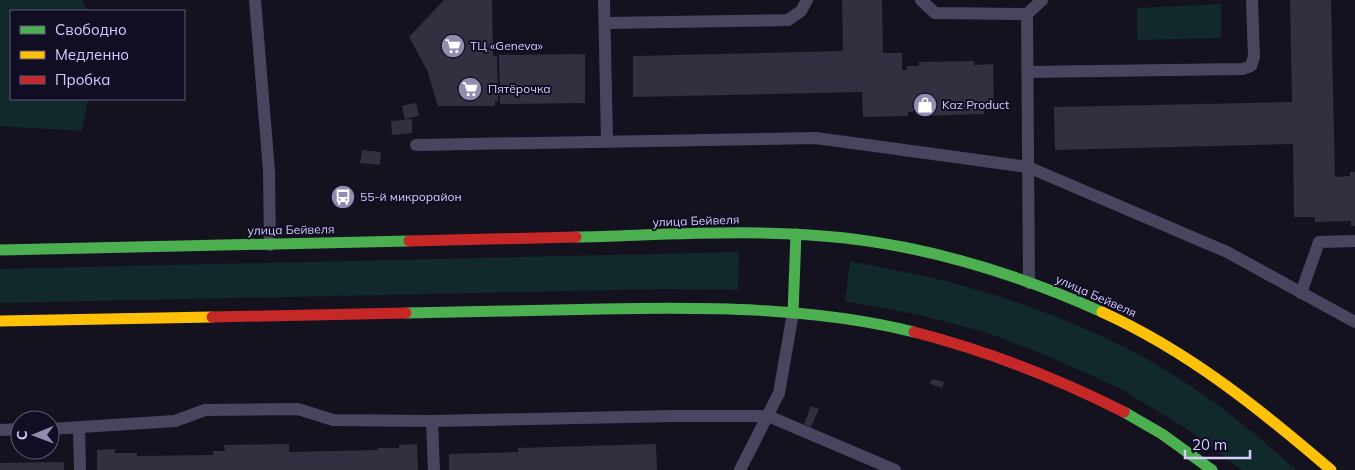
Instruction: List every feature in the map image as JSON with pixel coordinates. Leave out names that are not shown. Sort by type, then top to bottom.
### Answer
[{"type":"main road","name":"улица Бейвеля","points":[[0,250],[750,233],[796,234],[874,242],[951,259],[1029,283],[1075,300],[1123,322],[1191,360],[1255,405],[1331,470]]},
{"type":"main road","points":[[793,313],[796,234]]},
{"type":"main road","points":[[0,321],[648,308],[793,313],[887,326],[947,340],[1005,358],[1090,395],[1131,416],[1171,440],[1212,470]]},
{"type":"lane","points":[[255,0],[269,171],[270,244]]},
{"type":"lane","points":[[604,0],[607,141]]},
{"type":"lane","points":[[605,23],[788,20],[802,11],[807,0]]},
{"type":"lane","points":[[921,0],[935,13],[1027,14],[1042,0]]},
{"type":"lane","points":[[1028,72],[1243,69],[1251,66],[1254,57],[1252,0]]},
{"type":"lane","points":[[1027,14],[1029,283]]},
{"type":"lane","points":[[416,145],[816,138],[1028,167],[1227,252],[1355,322]]},
{"type":"lane","points":[[1301,293],[1319,242],[1355,241]]},
{"type":"lane","points":[[740,470],[780,393],[793,313]]},
{"type":"lane","points":[[60,429],[175,421],[205,410],[298,409],[333,420],[432,421],[768,416],[895,470]]},
{"type":"lane","points":[[432,421],[434,470]]},
{"type":"lane","points":[[79,428],[80,470]]},
{"type":"green space","points":[[0,0],[82,0],[87,10],[10,10],[10,100],[88,100],[82,131],[0,126]]},
{"type":"green space","points":[[1221,4],[1221,38],[1137,40],[1137,8]]},
{"type":"green space","points":[[739,252],[738,290],[664,289],[0,303],[0,269]]},
{"type":"green space","points":[[850,261],[934,278],[977,290],[1040,311],[1101,336],[1159,366],[1215,403],[1296,470],[1242,470],[1187,429],[1119,388],[1048,356],[985,332],[915,314],[845,301]]},
{"type":"building","name":"ТЦ «Geneva»","points":[[444,0],[492,0],[493,56],[497,56],[498,101],[495,101],[495,106],[438,106],[427,70],[409,37]]},
{"type":"building","points":[[842,0],[882,0],[883,53],[902,53],[902,70],[907,70],[907,66],[919,66],[919,62],[974,61],[974,65],[993,64],[994,109],[984,109],[984,114],[919,116],[919,111],[908,112],[908,116],[863,117],[862,92],[633,97],[633,56],[843,51]]},
{"type":"building","points":[[1290,0],[1331,0],[1335,177],[1350,176],[1350,172],[1355,172],[1355,226],[1351,226],[1351,221],[1315,222],[1315,217],[1294,217],[1293,144],[1055,150],[1054,107],[1292,102]]},
{"type":"building","points":[[585,54],[585,103],[500,104],[499,55]]},
{"type":"building","points":[[416,103],[419,116],[405,119],[402,106]]},
{"type":"building","points":[[412,119],[412,133],[392,135],[391,121]]},
{"type":"building","points":[[362,150],[381,152],[380,165],[360,163]]},
{"type":"building","points":[[932,379],[944,382],[942,388],[930,384]]},
{"type":"building","points":[[811,406],[819,409],[811,427],[804,424]]},
{"type":"building","points":[[289,444],[289,452],[378,450],[378,448],[399,448],[399,445],[417,444],[418,470],[97,470],[97,450],[115,449],[115,453],[137,453],[137,456],[213,455],[213,451],[225,451],[224,445]]},
{"type":"building","points":[[656,444],[657,470],[449,470],[449,454],[518,452],[518,448]]},
{"type":"building","points":[[64,462],[64,470],[0,470],[0,463]]},
{"type":"traffic: fast","points":[[576,237],[778,233],[845,238],[911,249],[976,265],[1009,275],[1102,312]]},
{"type":"traffic: fast","points":[[793,313],[796,234]]},
{"type":"traffic: fast","points":[[0,250],[409,241]]},
{"type":"traffic: fast","points":[[406,313],[641,308],[759,310],[837,318],[914,332]]},
{"type":"traffic: fast","points":[[1124,412],[1162,434],[1212,470]]},
{"type":"traffic: slow","points":[[1102,312],[1134,327],[1194,363],[1250,403],[1331,470]]},
{"type":"traffic: slow","points":[[0,321],[212,317]]},
{"type":"traffic: jam","points":[[409,241],[576,237]]},
{"type":"traffic: jam","points":[[212,317],[406,313]]},
{"type":"traffic: jam","points":[[914,332],[942,339],[1022,366],[1124,412]]},
{"type":"place","name":"ТЦ «Geneva»","points":[[453,46]]},
{"type":"place","name":"Пятёрочка","points":[[470,89]]},
{"type":"place","name":"Kaz Product","points":[[925,105]]},
{"type":"place","name":"55-й микрорайон","points":[[343,197]]}]
